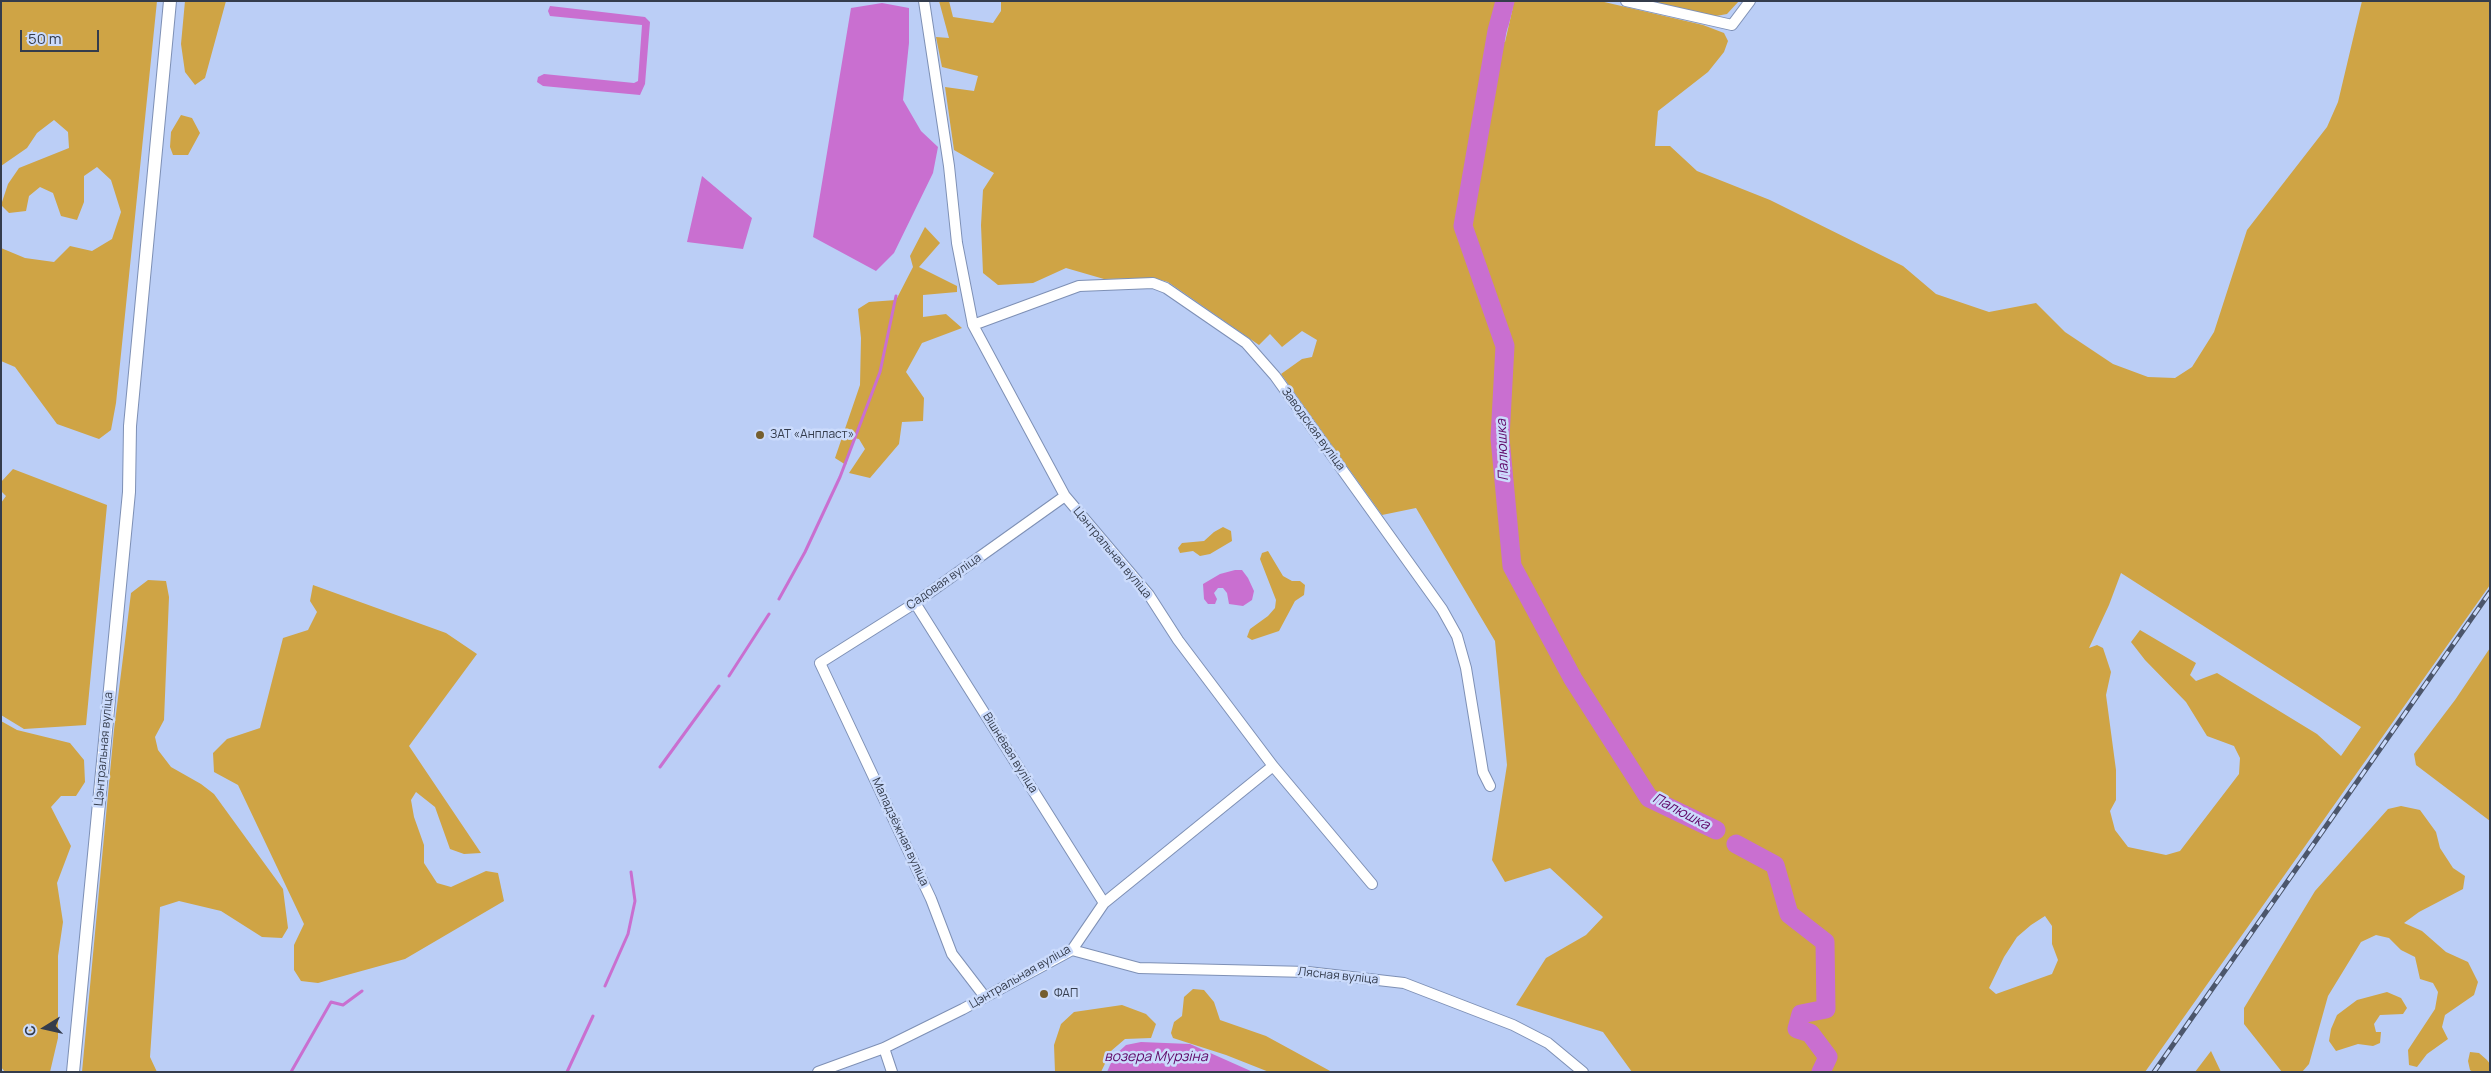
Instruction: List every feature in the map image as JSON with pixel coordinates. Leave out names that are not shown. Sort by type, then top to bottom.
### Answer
[{"type":"street","name":"Цэнтральная вуліца","points":[[73,1072],[129,492],[130,426],[170,1]]},
{"type":"street","name":"Цэнтральная вуліца","points":[[924,1],[949,166],[957,242],[974,325],[1066,496],[1149,596],[1178,640],[1273,766],[1372,884]]},
{"type":"street","points":[[1626,1],[1732,25],[1750,1]]},
{"type":"street","name":"Заводская вуліца","points":[[974,325],[1079,286],[1153,283],[1166,288],[1246,343],[1275,376],[1442,609],[1457,636],[1466,668],[1483,772],[1490,786]]},
{"type":"street","name":"Садовая вуліца","points":[[820,663],[915,603],[1066,496]]},
{"type":"street","name":"Вішнёвая вуліца","points":[[915,603],[1104,903]]},
{"type":"street","name":"Маладзёжная вуліца","points":[[820,663],[931,899],[952,954],[985,997]]},
{"type":"street","name":"Цэнтральная вуліца","points":[[818,1072],[884,1048],[1072,950],[1104,903],[1273,766]]},
{"type":"street","name":"Лясная вуліца","points":[[1072,950],[1139,968],[1308,972],[1404,983],[1513,1025],[1548,1043],[1583,1072]]},
{"type":"street","points":[[884,1048],[892,1072]]},
{"type":"shaded area","points":[[1,1],[157,1],[116,403],[111,430],[99,439],[57,424],[15,367],[1,361],[1,248],[25,258],[54,262],[70,246],[92,251],[112,239],[121,212],[111,180],[97,167],[84,176],[84,202],[77,220],[61,216],[53,193],[40,187],[29,196],[26,211],[9,213],[1,205],[8,184],[19,168],[69,148],[68,132],[54,120],[37,133],[27,148],[1,166]]},
{"type":"shaded area","points":[[185,1],[226,1],[205,78],[195,85],[185,72],[181,44]]},
{"type":"shaded area","points":[[939,1],[949,1],[953,17],[993,23],[1001,11],[1001,1],[1497,1],[1490,38],[1505,42],[1513,7],[1511,1],[1600,1],[1703,25],[1724,33],[1728,41],[1724,52],[1708,72],[1658,111],[1655,146],[1670,146],[1697,171],[1770,200],[1903,266],[1936,294],[1989,312],[2036,303],[2065,332],[2113,364],[2148,377],[2175,378],[2192,367],[2214,332],[2247,230],[2327,127],[2338,102],[2362,1],[2490,1],[2490,585],[2145,1072],[1632,1072],[1603,1032],[1516,1005],[1546,958],[1586,935],[1603,917],[1550,868],[1505,882],[1492,860],[1507,765],[1495,641],[1416,508],[1382,515],[1281,374],[1302,359],[1312,357],[1317,340],[1302,331],[1282,347],[1270,334],[1259,345],[1168,282],[1154,278],[1104,279],[1066,268],[1033,283],[998,285],[983,273],[981,225],[983,190],[994,173],[954,150],[945,87],[974,91],[978,76],[942,67],[936,37],[949,38]],"holes":[[[2121,573],[2361,727],[2341,756],[2317,734],[2217,673],[2196,681],[2190,675],[2196,663],[2140,630],[2131,642],[2145,660],[2186,702],[2207,736],[2234,746],[2240,758],[2239,774],[2180,851],[2166,855],[2128,847],[2115,830],[2110,811],[2116,800],[2116,770],[2106,695],[2111,672],[2103,648],[2097,645],[2089,648],[2109,605]],[[2045,916],[2052,926],[2052,944],[2058,960],[2052,974],[1996,994],[1989,988],[2004,957],[2017,937]]]},
{"type":"shaded area","points":[[1647,1],[1739,1],[1727,14],[1716,16]]},
{"type":"shaded area","points":[[181,115],[192,118],[200,133],[188,155],[173,155],[170,147],[171,132]]},
{"type":"shaded area","points":[[925,227],[940,243],[919,267],[957,286],[957,292],[923,295],[923,317],[946,314],[962,328],[922,343],[906,372],[924,398],[923,421],[902,422],[899,444],[870,478],[849,473],[865,449],[859,439],[854,438],[846,465],[835,458],[860,385],[861,338],[858,309],[869,302],[896,300],[913,267],[910,256]]},
{"type":"shaded area","points":[[13,469],[107,505],[86,725],[24,729],[1,715],[1,503],[6,496],[1,491],[1,482]]},
{"type":"shaded area","points":[[1223,527],[1231,531],[1232,541],[1210,554],[1200,556],[1193,551],[1180,553],[1178,548],[1182,543],[1204,541]]},
{"type":"shaded area","points":[[1268,551],[1283,576],[1292,581],[1300,581],[1305,585],[1304,595],[1295,601],[1279,631],[1252,640],[1247,637],[1250,629],[1268,616],[1275,608],[1276,600],[1260,559],[1262,553]]},
{"type":"shaded area","points":[[148,580],[166,581],[169,597],[164,720],[155,737],[158,750],[171,767],[201,784],[214,794],[283,889],[288,928],[282,938],[262,937],[221,911],[179,901],[160,907],[150,1057],[157,1072],[82,1072],[114,730],[131,593]]},
{"type":"shaded area","points":[[313,585],[446,633],[477,654],[409,746],[481,853],[464,854],[450,849],[435,807],[416,792],[411,800],[414,817],[424,845],[424,863],[437,883],[451,887],[486,871],[498,873],[504,901],[405,959],[318,983],[301,981],[294,970],[294,945],[304,924],[238,785],[214,772],[213,753],[227,739],[260,728],[283,638],[308,630],[317,612],[310,601]]},
{"type":"shaded area","points":[[2490,648],[2490,821],[2416,765],[2414,754],[2455,700]]},
{"type":"shaded area","points":[[1,721],[17,730],[70,743],[84,760],[85,782],[76,796],[61,796],[51,807],[71,846],[57,883],[63,922],[58,956],[58,1038],[50,1072],[5,1072],[1,1067]]},
{"type":"shaded area","points":[[2401,806],[2420,810],[2436,832],[2440,848],[2453,868],[2465,876],[2463,889],[2419,912],[2404,923],[2422,931],[2446,952],[2468,962],[2478,982],[2474,995],[2445,1015],[2442,1027],[2448,1039],[2427,1054],[2417,1067],[2409,1065],[2408,1050],[2435,1009],[2438,992],[2433,983],[2420,979],[2415,957],[2401,950],[2389,938],[2376,935],[2361,942],[2328,996],[2309,1064],[2302,1072],[2282,1072],[2244,1024],[2244,1008],[2315,891],[2388,809]]},
{"type":"shaded area","points":[[1193,989],[1204,990],[1214,1002],[1220,1020],[1266,1036],[1332,1072],[1269,1072],[1226,1055],[1173,1038],[1171,1033],[1174,1022],[1182,1016],[1184,997]]},
{"type":"shaded area","points":[[2387,992],[2401,998],[2407,1008],[2403,1014],[2380,1015],[2374,1024],[2376,1032],[2381,1032],[2380,1043],[2373,1046],[2358,1044],[2336,1051],[2329,1041],[2331,1029],[2337,1015],[2357,1000]]},
{"type":"shaded area","points":[[1122,1005],[1146,1014],[1156,1024],[1151,1038],[1125,1039],[1111,1051],[1101,1072],[1055,1072],[1054,1045],[1061,1024],[1074,1012]]},
{"type":"shaded area","points":[[2211,1051],[2221,1072],[2195,1072]]},
{"type":"shaded area","points":[[2470,1052],[2479,1053],[2487,1060],[2490,1064],[2490,1072],[2473,1072],[2470,1070],[2468,1061]]},
{"type":"water","points":[[1511,1],[1513,7],[1508,27],[1497,31],[1492,22],[1496,2]]},
{"type":"water","points":[[882,3],[909,8],[909,43],[903,100],[921,131],[938,147],[933,173],[894,253],[876,271],[813,237],[851,8]]},
{"type":"water","points":[[550,6],[645,17],[650,22],[645,84],[640,95],[543,86],[537,82],[538,77],[544,74],[634,83],[638,81],[642,25],[550,16],[548,11]]},
{"type":"water","points":[[702,176],[752,218],[743,249],[687,242]]},
{"type":"water","points":[[1242,570],[1248,578],[1254,591],[1252,600],[1243,606],[1229,604],[1227,593],[1223,588],[1218,588],[1214,593],[1217,599],[1215,604],[1208,604],[1204,599],[1203,584],[1220,574]]},
{"type":"water","name":"возера Мурзіна","points":[[1141,1042],[1190,1044],[1253,1072],[1107,1072],[1114,1056],[1126,1045]]},
{"type":"waterway","name":"Палюшка","points":[[1505,1],[1497,31],[1463,226],[1505,346],[1500,438],[1512,566],[1573,679],[1649,798],[1716,830]]},
{"type":"waterway","points":[[779,599],[805,552],[840,477],[880,372],[896,296]]},
{"type":"waterway","points":[[729,676],[769,614]]},
{"type":"waterway","points":[[660,767],[719,686]]},
{"type":"waterway","name":"Палюшка","points":[[1736,844],[1775,865],[1789,914],[1825,942],[1826,1009],[1801,1014],[1797,1029],[1810,1033],[1828,1057],[1821,1072]]},
{"type":"waterway","points":[[605,986],[628,934],[635,901],[631,872]]},
{"type":"waterway","points":[[291,1072],[331,1002],[343,1005],[362,991]]},
{"type":"waterway","points":[[567,1072],[593,1016]]},
{"type":"railway","points":[[2154,1072],[2490,592]]},
{"type":"place","name":"ЗАТ «Анпласт»","points":[[760,435]]},
{"type":"place","name":"ФАП","points":[[1044,994]]}]
